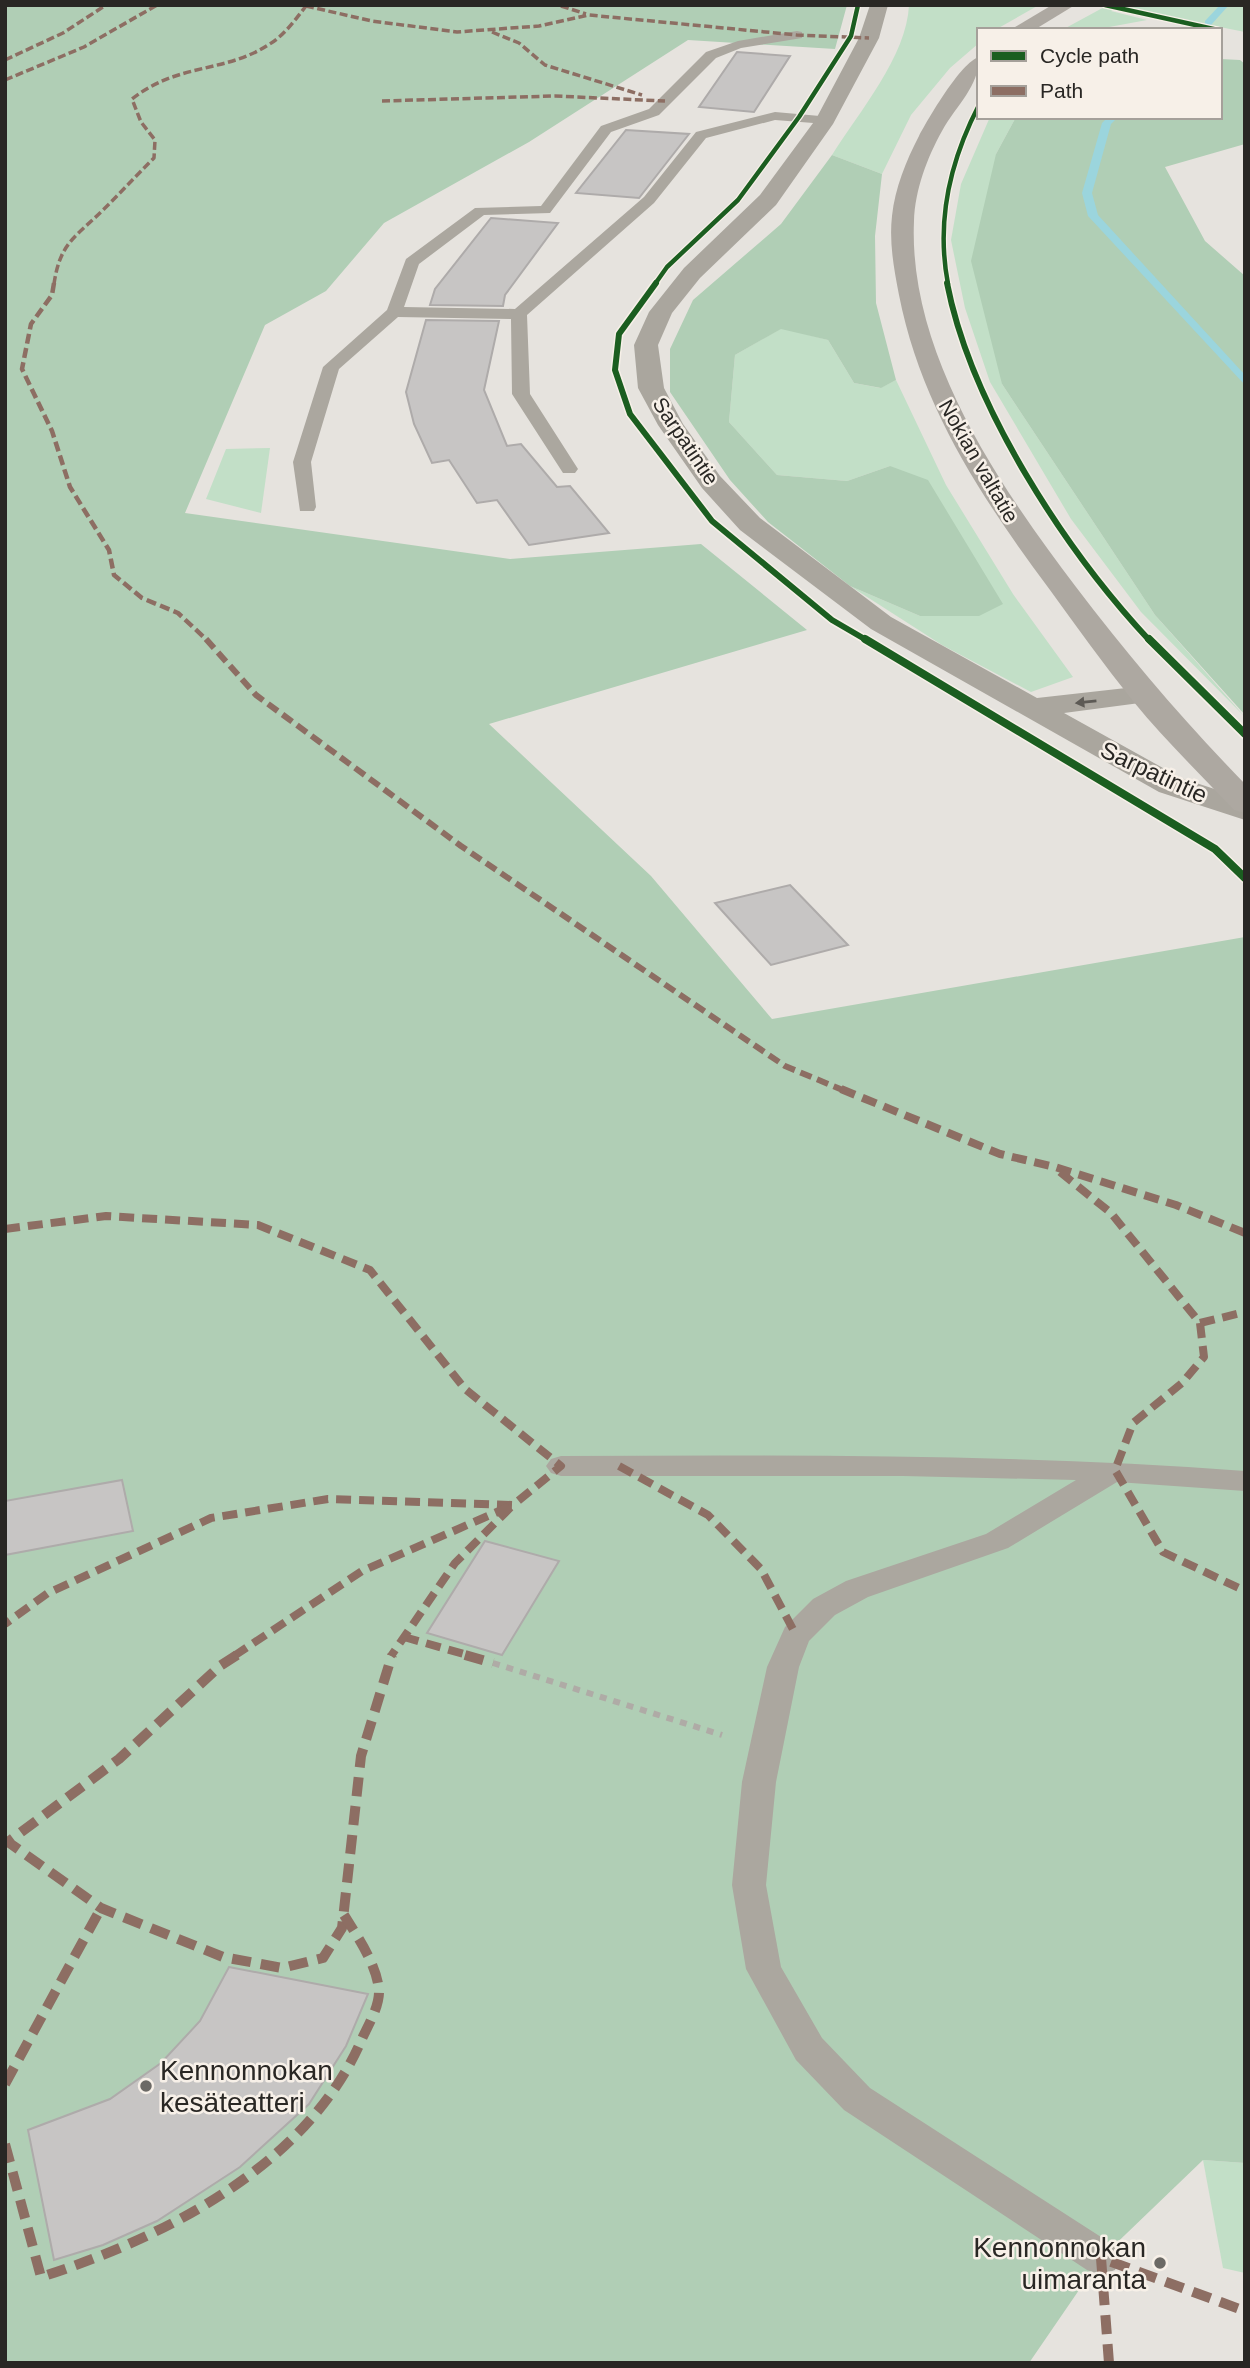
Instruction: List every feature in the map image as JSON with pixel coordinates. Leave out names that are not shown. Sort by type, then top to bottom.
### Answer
[{"type":"main road","name":"Sarpatintie","points":[[879,5],[869,38],[827,120],[768,200],[692,273],[661,312],[646,345],[651,388],[671,425],[711,482],[750,524],[881,623],[1170,785],[1245,810]]},
{"type":"main road","points":[[1023,28],[1066,5]]},
{"type":"main road","name":"Nokian valtatie","points":[[977,65],[945,105],[913,171],[904,209],[903,237],[911,304],[932,375],[959,433],[1023,537],[1144,695],[1245,803]]},
{"type":"main road","name":"Sarpatintie","points":[[1029,708],[1144,695]]},
{"type":"lane","points":[[307,507],[302,462],[331,367],[394,312],[412,262],[480,211],[545,210],[606,129],[654,112],[710,55],[738,45],[797,35]]},
{"type":"lane","points":[[394,312],[519,314],[649,200],[701,135],[775,116],[827,120]]},
{"type":"lane","points":[[519,314],[521,394],[569,469]]},
{"type":"lane","points":[[561,1466],[898,1464],[1115,1470],[1245,1481]]},
{"type":"lane","points":[[1101,2258],[857,2099],[809,2049],[764,1969],[749,1885],[766,1749],[787,1657],[796,1635],[824,1607],[857,1589],[997,1541],[1115,1470]]},
{"type":"path","points":[[493,1663],[766,1749]]},
{"type":"green space","points":[[5,5],[847,5],[835,49],[688,40],[529,142],[384,223],[326,291],[265,325],[185,513],[510,559],[701,544],[807,630],[489,724],[651,876],[772,1019],[1245,937],[1245,2163],[1203,2160],[1101,2258],[1029,2363],[5,2363]]},
{"type":"green space","points":[[909,5],[1039,5],[999,28],[977,28],[977,45],[950,68],[911,115],[882,174],[832,155],[891,64],[906,24]]},
{"type":"green space","points":[[1108,5],[1245,5],[1245,32],[1119,7],[1111,11],[1147,20],[1104,28],[1066,28]]},
{"type":"green space","points":[[1222,59],[1240,60],[1245,64],[1245,144],[1165,167],[1205,241],[1245,276],[1245,715],[1155,615],[1002,384],[971,261],[996,154],[1015,119],[1222,119]]},
{"type":"green space","points":[[989,119],[1015,119],[996,154],[1002,384],[1155,615],[1245,717],[1141,612],[1071,519],[990,382],[965,308],[951,240],[961,184]]},
{"type":"green space","points":[[832,155],[882,174],[875,236],[876,303],[896,380],[881,388],[854,383],[828,340],[781,329],[735,355],[729,422],[777,475],[847,481],[890,466],[928,480],[1003,604],[979,616],[920,616],[850,586],[768,522],[730,480],[670,392],[670,349],[693,300],[781,224]]},
{"type":"green space","points":[[782,328],[828,340],[854,383],[880,388],[896,380],[946,485],[1013,594],[1073,677],[1031,692],[942,645],[850,586],[920,616],[890,466],[847,481],[777,475],[729,422],[735,355]]},
{"type":"green space","points":[[270,448],[261,513],[206,499],[226,449]]},
{"type":"green space","points":[[1203,2160],[1245,2163],[1245,2273],[1223,2268]]},
{"type":"building","points":[[737,52],[790,56],[754,112],[699,107]]},
{"type":"building","points":[[626,130],[689,134],[639,198],[576,193]]},
{"type":"building","points":[[491,218],[558,223],[505,295],[503,306],[430,305],[435,289]]},
{"type":"building","points":[[426,320],[499,321],[484,390],[507,446],[521,444],[557,487],[570,486],[609,533],[529,545],[497,500],[477,503],[449,460],[432,463],[414,424],[406,392]]},
{"type":"building","points":[[790,885],[848,945],[771,965],[715,903]]},
{"type":"building","points":[[122,1480],[133,1531],[5,1555],[5,1501]]},
{"type":"building","points":[[485,1541],[559,1561],[502,1655],[427,1633]]},
{"type":"building","points":[[229,1967],[368,1994],[346,2046],[309,2104],[240,2167],[157,2221],[103,2245],[54,2260],[28,2130],[110,2099],[161,2063],[200,2021]]},
{"type":"waterway","points":[[1208,23],[1225,5]]},
{"type":"waterway","points":[[1112,119],[1107,123],[1087,193],[1093,216],[1245,382]]},
{"type":"marked path","points":[[5,60],[63,33],[106,5]]},
{"type":"marked path","points":[[5,80],[84,47],[157,5]]},
{"type":"marked path","points":[[306,6],[285,32],[265,47],[242,57],[161,79],[132,99],[141,122],[155,140],[154,158],[101,212],[74,234],[57,263],[52,295],[31,324],[22,369],[52,431],[70,487],[109,550],[114,575],[142,598],[178,613],[223,655],[256,695],[461,846],[785,1066],[1000,1154],[1055,1167],[1176,1205],[1245,1233]]},
{"type":"marked path","points":[[306,6],[372,21],[457,32],[539,26],[589,15],[797,35],[869,38]]},
{"type":"marked path","points":[[561,6],[586,14]]},
{"type":"marked path","points":[[492,32],[519,43],[545,65],[642,95]]},
{"type":"marked path","points":[[382,101],[555,96],[665,101]]},
{"type":"marked path","points":[[1060,1172],[1111,1213],[1200,1323],[1204,1357],[1182,1383],[1133,1423],[1115,1470],[1163,1552],[1245,1591]]},
{"type":"marked path","points":[[5,1229],[106,1216],[258,1225],[370,1270],[465,1389],[561,1466],[513,1505],[328,1499],[211,1518],[48,1593],[5,1624]]},
{"type":"marked path","points":[[1200,1323],[1245,1312]]},
{"type":"marked path","points":[[619,1466],[708,1515],[761,1569],[796,1635]]},
{"type":"marked path","points":[[513,1505],[455,1563],[389,1659],[361,1756],[342,1928],[323,1958],[282,1968],[223,1957],[101,1908],[8,1842],[119,1759],[220,1666],[362,1571],[513,1505]]},
{"type":"marked path","points":[[404,1637],[493,1663]]},
{"type":"marked path","points":[[5,2084],[101,1908]]},
{"type":"marked path","points":[[5,2144],[41,2277],[131,2246],[190,2215],[252,2172],[282,2146],[310,2119],[334,2090],[353,2059],[375,2010],[379,1992],[370,1963],[344,1915]]},
{"type":"marked path","points":[[1109,2363],[1101,2258],[1245,2311]]},
{"type":"cycle path","points":[[858,5],[851,36],[799,117],[738,200],[667,267],[619,334],[615,370],[630,414],[712,521],[832,620],[1215,849],[1245,878]]},
{"type":"cycle path","points":[[1105,5],[1209,28]]},
{"type":"cycle path","points":[[977,109],[953,169],[943,237],[945,273],[952,309],[976,378],[1010,444],[1082,561],[1163,654],[1245,734]]},
{"type":"place","name":"Kennonnokan kesäteatteri","points":[[146,2086]]},
{"type":"place","name":"Kennonnokan uimaranta","points":[[1160,2263]]}]
